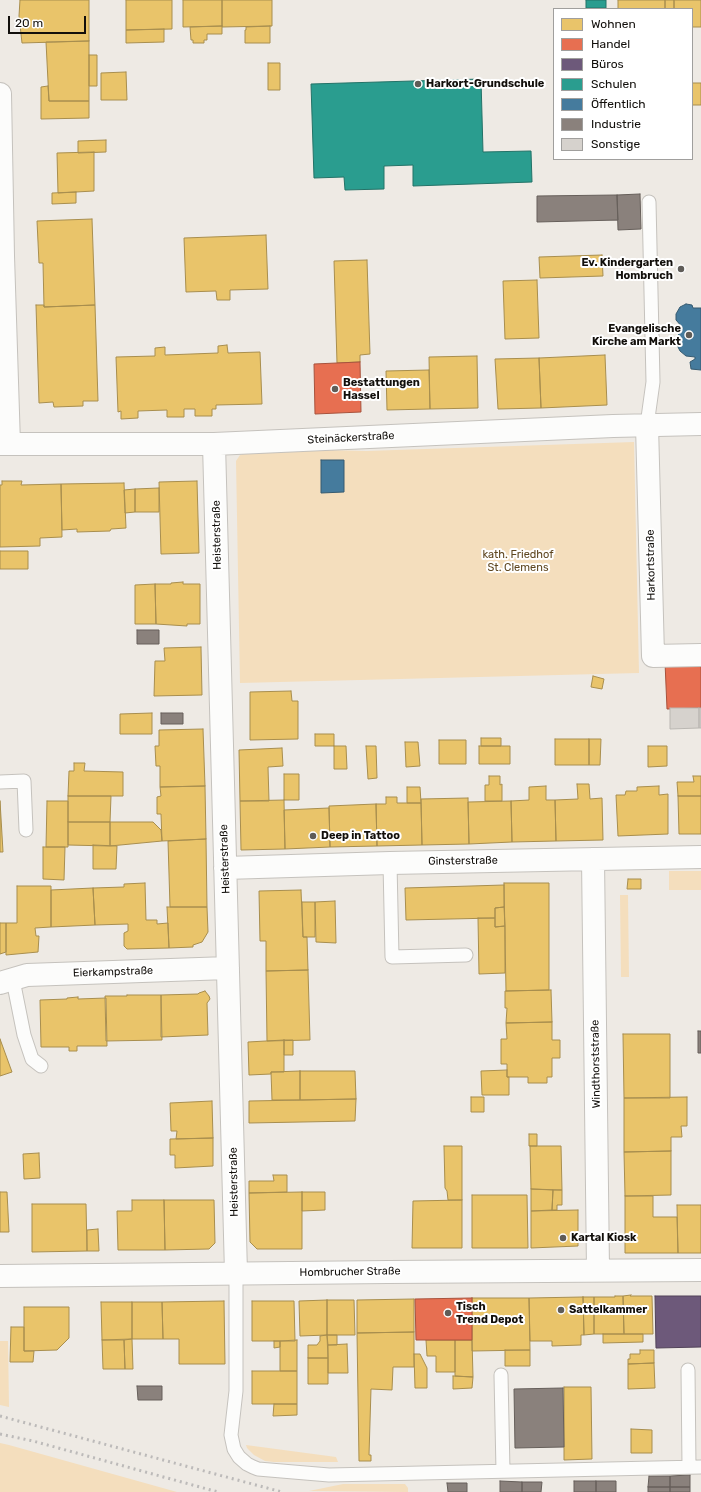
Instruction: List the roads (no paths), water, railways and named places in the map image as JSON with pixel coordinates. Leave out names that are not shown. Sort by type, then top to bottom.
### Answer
[{"type":"street","points":[[0,94],[4,444]]},
{"type":"street","name":"Steinäckerstraße","points":[[4,444],[214,444],[647,425],[701,424]]},
{"type":"street","name":"Harkortstraße","points":[[647,425],[653,656],[701,655]]},
{"type":"street","name":"Heisterstraße","points":[[214,444],[236,1273]]},
{"type":"street","name":"Ginsterstraße","points":[[225,868],[701,857]]},
{"type":"street","name":"Windthorststraße","points":[[593,859],[598,1270]]},
{"type":"street","name":"Eierkampstraße","points":[[6,981],[27,975],[228,968]]},
{"type":"street","name":"Hombrucher Straße","points":[[0,1276],[701,1270]]},
{"type":"lane","points":[[647,425],[653,382],[649,202]]},
{"type":"lane","points":[[0,782],[24,781],[26,830]]},
{"type":"lane","points":[[390,863],[392,957],[466,955]]},
{"type":"lane","points":[[6,981],[32,1059],[41,1066]]},
{"type":"lane","points":[[236,1273],[236,1391],[231,1435],[234,1449],[239,1457],[247,1464],[258,1469],[329,1475],[695,1467],[688,1370]]},
{"type":"lane","points":[[502,1374],[502,1471]]},
{"type":"railway","points":[[0,1416],[282,1492]]},
{"type":"railway","points":[[0,1434],[33,1441],[218,1492]]},
{"type":"place","name":"Harkort-Grundschule","points":[[418,84]]},
{"type":"place","name":"Ev. Kindergarten Hombruch","points":[[681,269]]},
{"type":"place","name":"Evangelische Kirche am Markt","points":[[689,335]]},
{"type":"place","name":"Bestattungen Hassel","points":[[335,389]]},
{"type":"place","name":"Deep in Tattoo","points":[[313,836]]},
{"type":"place","name":"Kartal Kiosk","points":[[563,1238]]},
{"type":"place","name":"Sattelkammer","points":[[561,1310]]},
{"type":"place","name":"Tisch Trend Depot","points":[[448,1313]]},
{"type":"park label","name":"kath. Friedhof St. Clemens","points":[[518,561]]}]
